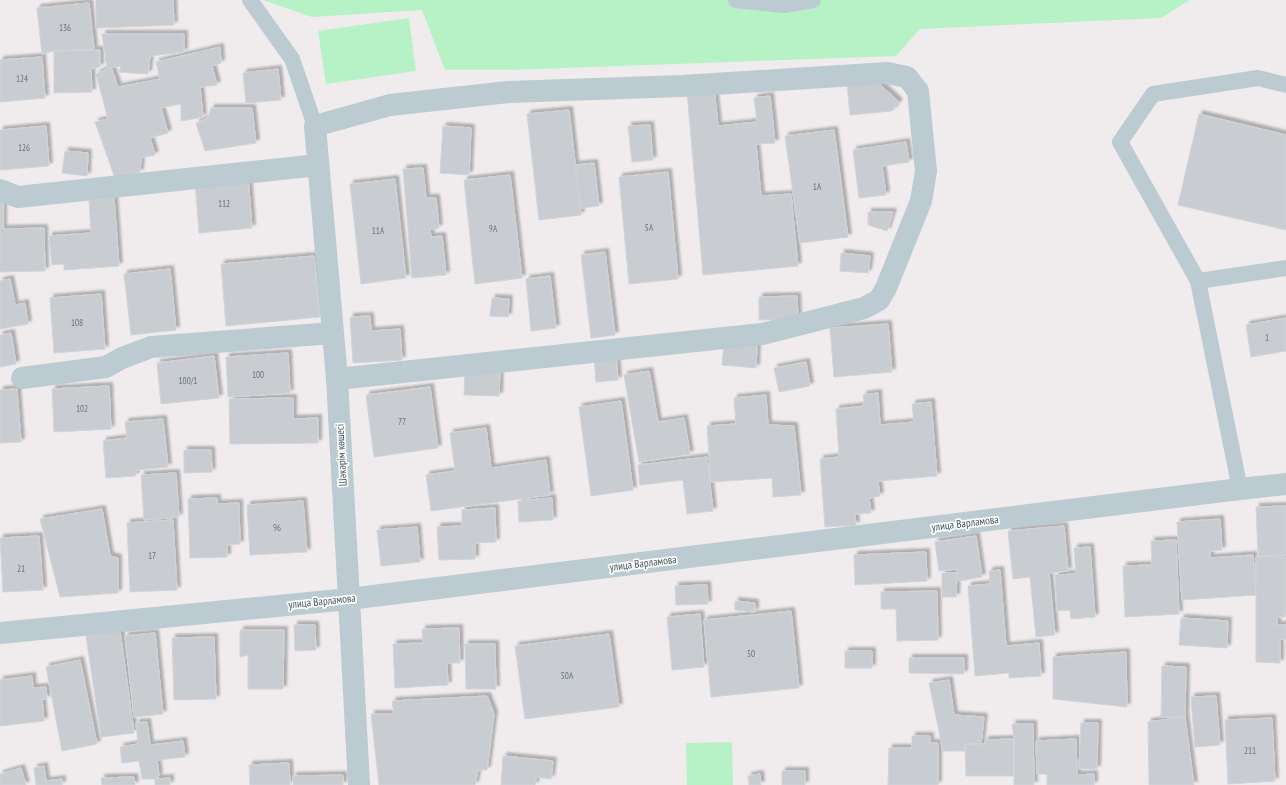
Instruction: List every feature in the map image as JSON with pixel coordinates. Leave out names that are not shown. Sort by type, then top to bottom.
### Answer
[{"type":"street","points":[[315,126],[390,105],[508,92],[682,86],[886,73],[907,77],[918,91],[926,171],[921,200],[886,288],[879,300],[864,308],[762,334],[337,380]]},
{"type":"street","name":"Шәкәрім көшесі","points":[[315,126],[337,380],[359,785]]},
{"type":"street","points":[[0,190],[18,197],[318,165]]},
{"type":"street","points":[[22,378],[106,367],[122,358],[151,347],[333,333]]},
{"type":"street","name":"улица Варламова","points":[[0,633],[349,599],[1286,484]]},
{"type":"lane","points":[[250,0],[292,59],[315,126]]},
{"type":"lane","points":[[736,0],[783,5],[813,0]]},
{"type":"lane","points":[[1240,489],[1198,281],[1120,142],[1153,94],[1258,78],[1286,85]]},
{"type":"lane","points":[[1198,281],[1286,268]]},
{"type":"green space","points":[[263,0],[1190,0],[1161,18],[920,29],[896,56],[510,70],[445,70],[422,10],[312,17]]},
{"type":"green space","points":[[409,18],[416,71],[326,84],[318,31]]},
{"type":"green space","points":[[732,742],[733,785],[687,785],[686,743]]},
{"type":"building","points":[[96,0],[173,0],[174,25],[96,28]]},
{"type":"building","points":[[89,3],[94,49],[54,51],[42,54],[37,8]]},
{"type":"building","points":[[102,34],[184,34],[184,52],[150,56],[148,74],[119,72],[121,66],[107,68]]},
{"type":"building","points":[[220,47],[221,63],[212,66],[217,85],[200,87],[203,117],[181,121],[181,104],[161,108],[168,133],[150,138],[155,155],[141,158],[140,172],[115,178],[95,122],[108,119],[96,74],[111,67],[118,87],[160,79],[156,62]]},
{"type":"building","points":[[100,50],[100,67],[91,68],[92,92],[54,93],[54,51]]},
{"type":"building","points":[[42,57],[45,98],[0,102],[0,60]]},
{"type":"building","points":[[278,69],[281,100],[246,103],[243,73]]},
{"type":"building","points":[[876,81],[899,102],[892,111],[850,115],[847,84]]},
{"type":"building","points":[[714,88],[718,126],[757,122],[754,98],[770,96],[775,143],[756,144],[761,196],[791,194],[798,266],[703,275],[687,91]]},
{"type":"building","points":[[211,108],[252,108],[256,143],[205,151],[196,123],[208,118]]},
{"type":"building","points":[[569,110],[581,215],[539,220],[527,114]]},
{"type":"building","points":[[1199,114],[1286,135],[1286,230],[1178,205]]},
{"type":"building","points":[[650,125],[653,160],[632,162],[628,126]]},
{"type":"building","points":[[46,126],[49,166],[0,170],[0,130]]},
{"type":"building","points":[[443,126],[471,128],[469,175],[440,173]]},
{"type":"building","points":[[834,130],[848,237],[800,243],[785,136]]},
{"type":"building","points":[[906,142],[909,162],[882,166],[886,195],[859,198],[853,150]]},
{"type":"building","points":[[65,151],[88,153],[87,176],[62,173]]},
{"type":"building","points":[[594,163],[599,206],[580,208],[575,165]]},
{"type":"building","points":[[423,168],[426,198],[436,198],[439,228],[430,229],[431,237],[442,236],[446,275],[412,278],[403,169]]},
{"type":"building","points":[[668,172],[678,279],[629,284],[619,177]]},
{"type":"building","points":[[510,175],[522,278],[475,284],[464,180]]},
{"type":"building","points":[[248,176],[252,228],[199,233],[195,181]]},
{"type":"building","points":[[395,179],[406,278],[361,284],[350,184]]},
{"type":"building","points":[[114,198],[119,266],[64,270],[64,264],[52,265],[49,236],[91,233],[89,200]]},
{"type":"building","points":[[0,200],[3,200],[3,229],[44,228],[45,271],[0,272]]},
{"type":"building","points":[[868,212],[893,212],[887,231],[868,225]]},
{"type":"building","points":[[605,252],[615,335],[591,338],[581,255]]},
{"type":"building","points":[[841,253],[870,256],[868,273],[840,271]]},
{"type":"building","points":[[314,256],[320,317],[226,326],[221,264]]},
{"type":"building","points":[[170,269],[176,330],[131,335],[124,274]]},
{"type":"building","points":[[550,276],[556,328],[531,331],[526,279]]},
{"type":"building","points":[[10,279],[15,305],[25,303],[28,324],[0,329],[0,281]]},
{"type":"building","points":[[101,294],[105,349],[54,353],[50,298]]},
{"type":"building","points":[[797,296],[798,319],[759,320],[759,297]]},
{"type":"building","points":[[492,298],[509,299],[508,317],[490,316]]},
{"type":"building","points":[[370,316],[371,331],[400,329],[402,360],[353,363],[350,317]]},
{"type":"building","points":[[1286,318],[1286,351],[1251,357],[1246,325]]},
{"type":"building","points":[[888,324],[892,372],[834,377],[830,328]]},
{"type":"building","points":[[11,333],[16,364],[0,367],[0,335]]},
{"type":"building","points":[[724,343],[757,346],[756,368],[722,365]]},
{"type":"building","points":[[288,353],[290,393],[228,397],[226,357]]},
{"type":"building","points":[[616,354],[618,380],[596,382],[594,356]]},
{"type":"building","points":[[214,356],[219,398],[161,404],[157,363]]},
{"type":"building","points":[[806,362],[810,386],[779,392],[774,368]]},
{"type":"building","points":[[465,369],[500,370],[499,396],[464,395]]},
{"type":"building","points":[[649,371],[658,422],[684,418],[690,454],[639,462],[624,375]]},
{"type":"building","points":[[109,386],[111,429],[54,432],[52,389]]},
{"type":"building","points":[[430,387],[438,448],[374,457],[366,395]]},
{"type":"building","points":[[17,389],[21,442],[0,443],[0,390]]},
{"type":"building","points":[[878,393],[880,425],[914,422],[912,404],[931,402],[937,476],[878,481],[880,496],[869,498],[871,513],[855,514],[856,525],[825,527],[820,459],[839,457],[836,409],[864,406],[863,395]]},
{"type":"building","points":[[766,395],[768,425],[794,426],[801,495],[773,497],[772,478],[711,482],[707,426],[736,424],[734,398]]},
{"type":"building","points":[[293,398],[293,419],[318,418],[318,443],[230,444],[229,399]]},
{"type":"building","points":[[621,401],[633,490],[591,496],[579,407]]},
{"type":"building","points":[[163,419],[168,467],[137,470],[135,476],[106,478],[103,441],[127,438],[125,422]]},
{"type":"building","points":[[486,428],[491,468],[546,460],[550,495],[431,511],[426,475],[455,471],[450,433]]},
{"type":"building","points":[[184,450],[211,450],[212,472],[184,473]]},
{"type":"building","points":[[707,457],[713,511],[687,514],[683,480],[640,485],[638,465]]},
{"type":"building","points":[[176,473],[179,517],[144,520],[141,475]]},
{"type":"building","points":[[217,498],[217,504],[239,503],[240,544],[227,545],[227,557],[190,558],[188,499]]},
{"type":"building","points":[[552,498],[553,520],[519,522],[518,501]]},
{"type":"building","points":[[303,501],[307,552],[250,555],[247,505]]},
{"type":"building","points":[[1286,506],[1286,555],[1258,556],[1256,507]]},
{"type":"building","points":[[495,508],[496,542],[475,543],[475,559],[439,560],[437,527],[462,526],[462,510]]},
{"type":"building","points":[[102,509],[110,556],[118,558],[118,593],[60,597],[40,519]]},
{"type":"building","points":[[1220,519],[1222,550],[1210,551],[1210,558],[1253,555],[1256,595],[1182,600],[1177,522]]},
{"type":"building","points":[[173,520],[177,590],[130,592],[127,523]]},
{"type":"building","points":[[1064,526],[1068,571],[1049,573],[1055,635],[1036,637],[1030,577],[1013,579],[1008,531]]},
{"type":"building","points":[[417,527],[420,562],[381,566],[377,530]]},
{"type":"building","points":[[39,536],[43,590],[3,592],[0,538]]},
{"type":"building","points":[[976,536],[982,577],[959,581],[957,569],[939,571],[935,542]]},
{"type":"building","points":[[1176,540],[1179,614],[1125,617],[1123,566],[1152,565],[1151,541]]},
{"type":"building","points":[[1090,547],[1095,617],[1071,619],[1070,610],[1057,611],[1055,575],[1076,574],[1074,548]]},
{"type":"building","points":[[926,552],[927,581],[855,585],[854,555]]},
{"type":"building","points":[[1256,557],[1285,557],[1285,617],[1277,617],[1277,625],[1286,625],[1286,640],[1280,639],[1280,663],[1256,662]]},
{"type":"building","points":[[1000,570],[1006,646],[1039,643],[1041,676],[1009,678],[1009,673],[975,676],[968,586],[990,584],[989,571]]},
{"type":"building","points":[[942,573],[957,573],[956,597],[942,597]]},
{"type":"building","points":[[707,585],[708,604],[676,605],[675,586]]},
{"type":"building","points":[[937,591],[938,640],[897,641],[896,609],[881,609],[881,592]]},
{"type":"building","points":[[735,601],[755,603],[755,612],[735,610]]},
{"type":"building","points":[[791,611],[799,688],[711,697],[704,620]]},
{"type":"building","points":[[700,614],[704,667],[672,670],[667,617]]},
{"type":"building","points":[[1181,618],[1228,621],[1227,648],[1179,645]]},
{"type":"building","points":[[294,625],[315,625],[316,650],[295,651]]},
{"type":"building","points":[[459,628],[460,663],[447,663],[448,685],[395,688],[393,644],[423,643],[422,629]]},
{"type":"building","points":[[240,630],[284,630],[283,689],[248,689],[248,655],[240,657]]},
{"type":"building","points":[[120,631],[134,733],[101,737],[86,636]]},
{"type":"building","points":[[155,633],[163,714],[134,717],[125,636]]},
{"type":"building","points":[[609,634],[619,707],[525,719],[515,646]]},
{"type":"building","points":[[214,637],[216,699],[174,700],[172,638]]},
{"type":"building","points":[[465,644],[495,644],[496,689],[466,689]]},
{"type":"building","points":[[845,651],[872,651],[872,668],[845,668]]},
{"type":"building","points":[[1126,652],[1127,707],[1053,699],[1053,657]]},
{"type":"building","points":[[909,658],[964,658],[964,674],[909,673]]},
{"type":"building","points":[[80,660],[97,744],[62,751],[46,667]]},
{"type":"building","points":[[1162,666],[1186,667],[1185,717],[1161,717]]},
{"type":"building","points":[[32,676],[33,688],[46,687],[47,699],[42,699],[44,721],[0,726],[0,680]]},
{"type":"building","points":[[949,680],[954,715],[984,717],[981,744],[965,744],[966,751],[943,751],[929,683]]},
{"type":"building","points":[[487,696],[494,714],[487,770],[478,770],[475,785],[379,785],[371,714],[394,714],[392,701]]},
{"type":"building","points":[[1216,696],[1220,745],[1195,747],[1191,697]]},
{"type":"building","points":[[1185,717],[1194,785],[1149,785],[1148,722]]},
{"type":"building","points":[[1272,718],[1275,781],[1228,784],[1225,720]]},
{"type":"building","points":[[147,722],[150,745],[183,741],[185,757],[157,760],[159,776],[155,779],[142,779],[139,761],[122,763],[120,747],[138,744],[136,723]]},
{"type":"building","points":[[1081,723],[1098,723],[1097,769],[1079,769]]},
{"type":"building","points":[[1012,724],[1033,724],[1034,785],[1014,785],[1014,739]]},
{"type":"building","points":[[912,736],[930,736],[930,743],[938,743],[938,785],[888,785],[889,748],[912,748]]},
{"type":"building","points":[[1014,739],[1014,776],[966,776],[965,744],[985,744],[985,740]]},
{"type":"building","points":[[1076,739],[1077,775],[1094,774],[1094,785],[1047,785],[1047,774],[1037,774],[1036,741]]},
{"type":"building","points":[[503,756],[553,761],[551,779],[536,777],[535,785],[501,785]]},
{"type":"building","points":[[289,763],[290,785],[250,785],[249,765]]},
{"type":"building","points":[[44,766],[46,781],[62,779],[62,785],[36,785],[34,768]]},
{"type":"building","points":[[21,768],[26,785],[0,785],[0,774]]},
{"type":"building","points":[[782,771],[805,771],[805,785],[782,785]]},
{"type":"building","points":[[760,774],[761,785],[749,785],[748,776]]},
{"type":"building","points":[[343,775],[343,785],[293,785],[293,776]]},
{"type":"building","points":[[134,777],[135,785],[102,785],[101,778]]},
{"type":"building","points":[[170,778],[170,785],[155,785],[155,779]]}]
